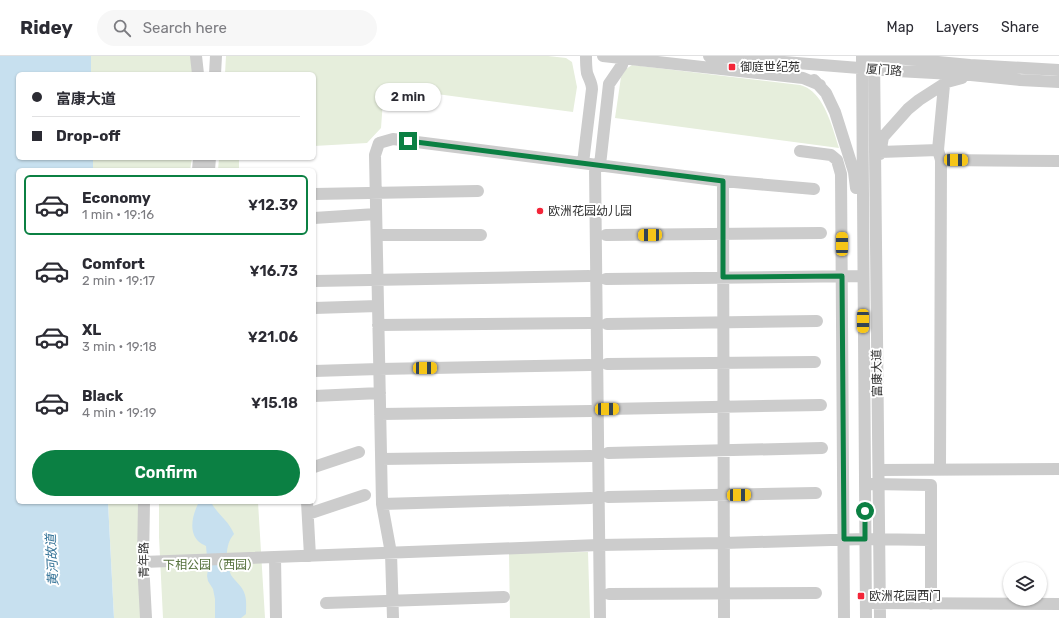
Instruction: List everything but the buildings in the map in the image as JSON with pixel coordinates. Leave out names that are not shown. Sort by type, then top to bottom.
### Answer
[{"type":"street","points":[[196,56],[198,72]]},
{"type":"street","points":[[201,56],[202,72]]},
{"type":"street","points":[[212,56],[213,72]]},
{"type":"street","points":[[213,72],[216,56]]},
{"type":"street","points":[[586,56],[587,74],[592,89],[600,618]]},
{"type":"street","points":[[603,56],[624,57],[803,78],[820,85]]},
{"type":"street","name":"厦门路","points":[[709,56],[793,63],[862,62],[874,69],[1059,70]]},
{"type":"street","name":"厦门路","points":[[874,56],[970,70],[1020,80],[1059,82]]},
{"type":"street","name":"富康大道","points":[[874,56],[880,618]]},
{"type":"street","points":[[940,56],[970,70]]},
{"type":"street","points":[[593,164],[609,84],[620,68],[624,57]]},
{"type":"street","name":"富康大道","points":[[862,62],[866,618]]},
{"type":"street","points":[[793,63],[805,71],[820,85],[826,93],[835,112],[854,172],[862,216]]},
{"type":"street","points":[[876,215],[880,152],[884,137],[908,109],[919,100],[970,70]]},
{"type":"street","points":[[591,83],[609,84]]},
{"type":"street","points":[[940,469],[940,155],[944,85]]},
{"type":"street","points":[[393,618],[391,553],[382,504],[375,155],[379,143],[393,139],[723,181],[814,189]]},
{"type":"street","points":[[800,151],[831,155],[837,160],[840,167],[842,180],[844,618]]},
{"type":"street","points":[[880,152],[1059,162]]},
{"type":"street","points":[[723,181],[724,618]]},
{"type":"street","points":[[316,194],[478,191]]},
{"type":"street","points":[[316,218],[376,214]]},
{"type":"street","points":[[606,235],[821,233]]},
{"type":"street","points":[[376,236],[481,235]]},
{"type":"street","points":[[316,281],[589,276]]},
{"type":"street","points":[[606,279],[863,276]]},
{"type":"street","points":[[316,308],[378,306]]},
{"type":"street","points":[[607,324],[817,321]]},
{"type":"street","points":[[378,325],[590,323]]},
{"type":"street","points":[[607,364],[815,362]]},
{"type":"street","points":[[316,371],[590,365]]},
{"type":"street","points":[[316,396],[380,394]]},
{"type":"street","points":[[607,409],[821,405]]},
{"type":"street","points":[[380,414],[591,411]]},
{"type":"street","points":[[608,453],[822,448]]},
{"type":"street","points":[[316,466],[359,452]]},
{"type":"street","points":[[382,459],[591,456]]},
{"type":"street","points":[[879,470],[1059,469]]},
{"type":"street","points":[[865,484],[931,485],[931,604]]},
{"type":"street","points":[[608,497],[816,493]]},
{"type":"street","points":[[310,556],[308,508],[365,495]]},
{"type":"street","points":[[382,504],[591,498]]},
{"type":"street","name":"青年路","points":[[144,504],[147,562],[153,618]]},
{"type":"street","name":"青年路","points":[[146,618],[147,562],[151,504]]},
{"type":"street","points":[[147,562],[599,545],[844,539],[931,540]]},
{"type":"street","points":[[275,557],[276,618]]},
{"type":"street","points":[[609,594],[816,593]]},
{"type":"street","points":[[326,603],[504,597]]},
{"type":"street","points":[[866,604],[1059,604]]},
{"type":"green space","points":[[91,56],[192,56],[192,72],[91,72]]},
{"type":"green space","points":[[226,56],[548,56],[566,58],[572,62],[577,87],[573,112],[384,87],[381,128],[367,143],[316,146],[316,72],[225,72]]},
{"type":"green space","points":[[632,65],[800,85],[808,88],[820,100],[828,116],[839,148],[615,118],[621,77],[626,69]]},
{"type":"green space","points":[[93,160],[192,160],[190,168],[93,168]]},
{"type":"green space","points":[[219,160],[239,160],[239,168],[218,168]]},
{"type":"green space","points":[[108,504],[138,504],[143,618],[114,618]]},
{"type":"green space","name":"下相公园（西园）","points":[[159,504],[258,504],[265,618],[163,618]]},
{"type":"green space","points":[[588,552],[590,618],[510,618],[509,553]]},
{"type":"water","name":"黄河故道","points":[[0,56],[91,56],[91,72],[16,72],[16,160],[93,160],[93,168],[16,168],[16,504],[108,504],[114,618],[0,618]]},
{"type":"water","points":[[198,504],[212,504],[232,529],[234,534],[229,543],[227,559],[231,575],[241,587],[245,595],[246,614],[241,618],[215,618],[215,599],[213,589],[207,576],[208,569],[206,546],[199,542],[195,537],[192,527],[195,511]]},
{"type":"place","name":"御庭世纪苑","points":[[732,67]]},
{"type":"place","name":"欧洲花园幼儿园","points":[[540,211]]},
{"type":"place","name":"欧洲花园西门","points":[[861,596]]},
{"type":"route","points":[[408,141],[723,181],[723,277],[842,276],[844,539],[865,539],[865,511]]}]
